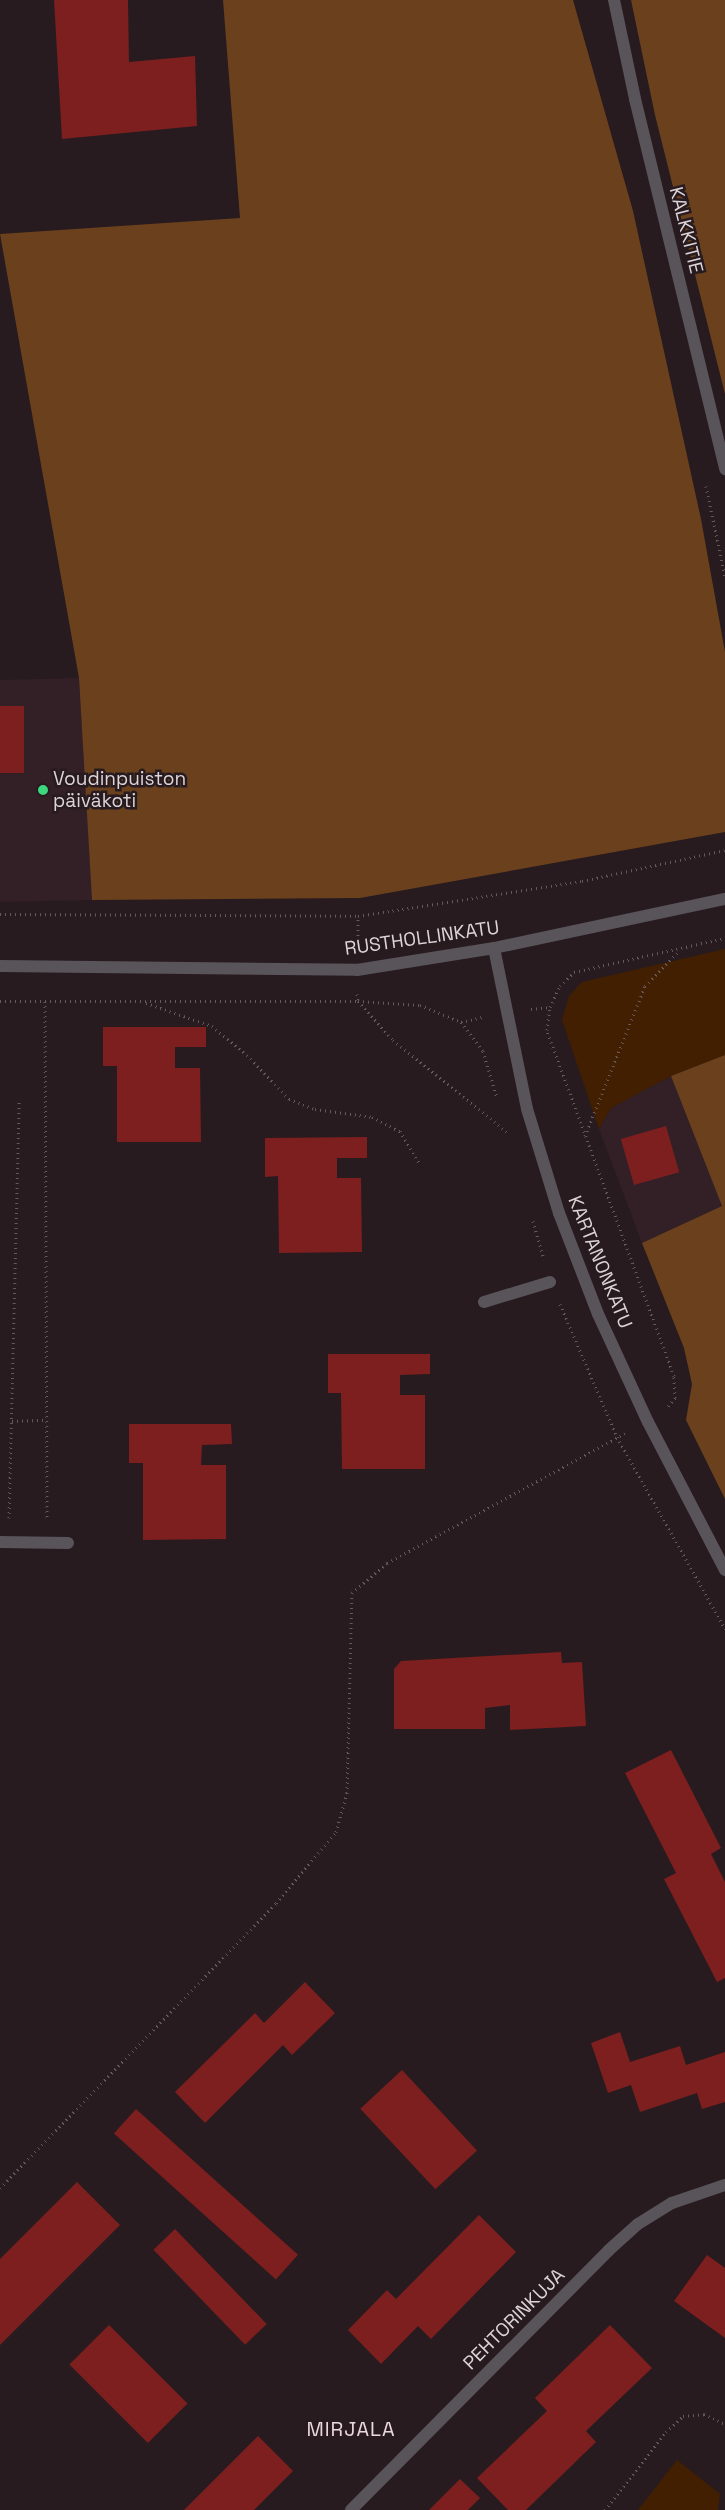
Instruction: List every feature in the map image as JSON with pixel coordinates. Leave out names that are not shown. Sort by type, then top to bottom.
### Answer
[{"type":"street","name":"KALKKITIE","points":[[614,0],[635,99],[725,469]]},
{"type":"street","name":"RUSTHOLLINKATU","points":[[0,966],[357,970],[494,948],[725,899]]},
{"type":"street","name":"KARTANONKATU","points":[[494,948],[527,1109],[558,1213],[598,1314],[648,1422],[725,1570]]},
{"type":"street","points":[[484,1302],[550,1282]]},
{"type":"street","points":[[0,1542],[68,1543]]},
{"type":"street","name":"PEHTORINKUJA","points":[[351,2510],[616,2243],[638,2224],[672,2204],[725,2185]]},
{"type":"path","points":[[0,914],[358,916],[582,881],[725,850]]},
{"type":"path","points":[[0,2188],[276,1903],[336,1832],[347,1793],[352,1593],[387,1563],[617,1437],[648,1422],[661,1414],[676,1398],[674,1376],[547,1030],[550,1007],[560,986],[574,972],[679,951],[725,938]]},
{"type":"path","points":[[585,1136],[644,986],[679,951]]},
{"type":"path","points":[[0,1000],[143,1002],[358,1001],[420,1005],[461,1022],[483,1051],[499,1105]]},
{"type":"path","points":[[45,1001],[47,1527]]},
{"type":"path","points":[[358,1001],[393,1040],[507,1132]]},
{"type":"path","points":[[143,1002],[212,1026],[248,1055],[289,1099],[315,1109],[372,1117],[400,1131],[420,1164]]},
{"type":"path","points":[[9,1526],[19,1101]]},
{"type":"path","points":[[504,1123],[510,1141]]},
{"type":"path","points":[[531,1216],[550,1282],[617,1437],[725,1629]]},
{"type":"path","points":[[12,1421],[46,1420]]},
{"type":"path","points":[[605,2510],[666,2432],[683,2416],[704,2414],[725,2424]]},
{"type":"shaded area","points":[[223,0],[573,0],[633,211],[701,519],[725,652],[725,832],[360,898],[92,900],[79,678],[0,234],[240,218]]},
{"type":"shaded area","points":[[631,0],[725,0],[725,394],[655,115]]},
{"type":"shaded area","name":"Voudinpuiston päiväkoti","points":[[79,678],[92,900],[0,902],[0,680]]},
{"type":"shaded area","points":[[725,949],[725,1055],[671,1076],[611,1108],[599,1129],[562,1020],[569,996],[582,982]]},
{"type":"shaded area","points":[[725,1055],[725,1499],[686,1420],[692,1384],[684,1348],[642,1243],[722,1206],[671,1076]]},
{"type":"shaded area","points":[[671,1076],[722,1206],[642,1243],[599,1129],[611,1108]]},
{"type":"shaded area","points":[[677,2460],[720,2494],[718,2510],[638,2510]]},
{"type":"building","points":[[54,0],[128,0],[129,62],[195,56],[197,126],[62,139]]},
{"type":"building","points":[[0,706],[24,706],[24,773],[0,773]]},
{"type":"building","points":[[103,1027],[206,1027],[206,1047],[175,1047],[175,1068],[200,1068],[201,1142],[117,1142],[117,1066],[103,1066]]},
{"type":"building","points":[[666,1126],[679,1172],[634,1185],[621,1139]]},
{"type":"building","points":[[367,1137],[367,1158],[337,1158],[337,1178],[361,1178],[362,1252],[279,1253],[278,1176],[265,1177],[265,1138]]},
{"type":"building","points":[[328,1354],[430,1354],[430,1374],[400,1375],[400,1395],[425,1395],[425,1469],[342,1469],[341,1393],[328,1393]]},
{"type":"building","points":[[129,1424],[231,1424],[232,1444],[202,1445],[201,1465],[226,1465],[226,1539],[143,1540],[143,1463],[129,1463]]},
{"type":"building","points":[[561,1652],[562,1663],[582,1662],[586,1726],[510,1730],[510,1705],[485,1708],[485,1729],[394,1729],[394,1669],[401,1661]]},
{"type":"building","points":[[671,1750],[721,1848],[711,1854],[725,1882],[725,1978],[717,1982],[664,1879],[676,1873],[625,1773]]},
{"type":"building","points":[[305,1982],[335,2013],[292,2055],[283,2045],[205,2123],[175,2092],[255,2013],[264,2023]]},
{"type":"building","points":[[620,2032],[630,2062],[680,2046],[686,2065],[725,2052],[725,2102],[702,2109],[697,2093],[640,2112],[631,2085],[608,2093],[591,2043]]},
{"type":"building","points":[[402,2070],[477,2150],[435,2189],[360,2109]]},
{"type":"building","points":[[136,2109],[298,2255],[276,2279],[114,2134]]},
{"type":"building","points":[[77,2182],[120,2225],[0,2345],[0,2259]]},
{"type":"building","points":[[479,2215],[516,2252],[431,2339],[418,2326],[381,2364],[348,2330],[387,2290],[396,2299]]},
{"type":"building","points":[[175,2229],[267,2324],[245,2345],[153,2250]]},
{"type":"building","points":[[707,2255],[725,2268],[725,2338],[674,2301]]},
{"type":"building","points":[[109,2325],[187,2403],[148,2443],[69,2365]]},
{"type":"building","points":[[610,2325],[652,2368],[586,2431],[596,2442],[526,2510],[508,2510],[477,2478],[547,2411],[535,2398]]},
{"type":"building","points":[[258,2436],[293,2471],[254,2510],[184,2510]]},
{"type":"building","points":[[460,2479],[480,2498],[468,2510],[429,2510]]},
{"type":"place","name":"Voudinpuiston päiväkoti","points":[[43,790]]},
{"type":"district","name":"MIRJALA","points":[[351,2429]]}]
